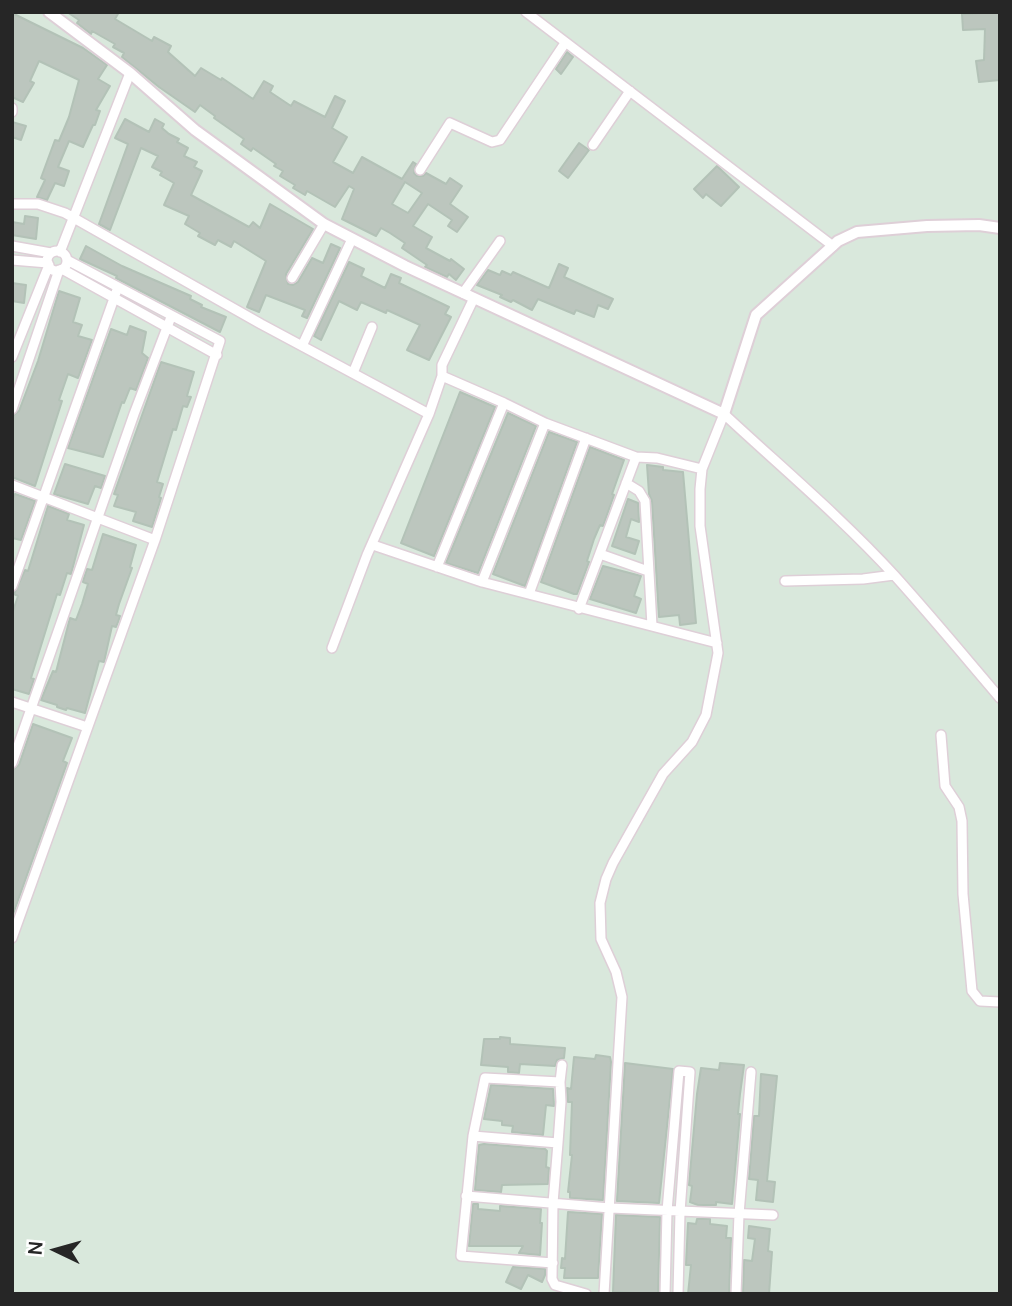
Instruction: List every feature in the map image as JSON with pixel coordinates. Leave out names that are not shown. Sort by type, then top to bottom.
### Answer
[{"type":"street","points":[[49,12],[130,73],[195,130],[324,224],[463,293],[724,414],[818,500],[894,575],[1000,698]]},
{"type":"street","points":[[526,12],[832,246]]},
{"type":"street","points":[[420,170],[450,123],[492,142],[500,140],[565,43]]},
{"type":"street","points":[[12,357],[130,73]]},
{"type":"street","points":[[593,145],[629,91]]},
{"type":"street","points":[[12,204],[38,204],[72,218],[429,414]]},
{"type":"street","points":[[292,278],[324,224]]},
{"type":"street","points":[[604,1294],[622,997],[616,972],[601,939],[600,903],[613,863],[663,774],[692,742],[706,715],[717,666],[717,643],[700,526],[702,469],[724,414],[756,315],[832,246],[858,232],[927,226],[979,225],[1000,229]]},
{"type":"street","points":[[302,346],[352,239]]},
{"type":"street","points":[[463,293],[500,241]]},
{"type":"street","points":[[12,246],[52,258],[167,329],[217,355]]},
{"type":"street","points":[[12,260],[52,258]]},
{"type":"street","points":[[12,938],[155,540],[220,341],[118,287],[63,267],[53,270],[52,258]]},
{"type":"street","points":[[12,410],[63,267]]},
{"type":"street","points":[[12,586],[118,287]]},
{"type":"street","points":[[135,309],[139,298]]},
{"type":"street","points":[[332,648],[367,555],[429,414],[442,376],[442,366],[474,298]]},
{"type":"street","points":[[12,763],[134,414],[171,317]]},
{"type":"street","points":[[12,324],[24,326]]},
{"type":"street","points":[[353,373],[372,327]]},
{"type":"street","points":[[442,376],[545,423],[636,457],[657,458],[702,469]]},
{"type":"street","points":[[437,567],[504,403]]},
{"type":"street","points":[[482,582],[545,423]]},
{"type":"street","points":[[529,594],[586,438]]},
{"type":"street","points":[[579,609],[636,457]]},
{"type":"street","points":[[626,483],[639,491],[645,501],[652,626]]},
{"type":"street","points":[[12,485],[155,540]]},
{"type":"street","points":[[373,545],[482,582],[717,643]]},
{"type":"street","points":[[600,554],[648,571]]},
{"type":"street","points":[[785,581],[863,579],[894,575]]},
{"type":"street","points":[[12,702],[87,727]]},
{"type":"street","points":[[941,735],[944,786],[959,807],[962,821],[962,894],[972,991],[980,1001],[1000,1002]]},
{"type":"street","points":[[562,1065],[553,1203],[552,1279],[555,1285],[586,1294]]},
{"type":"street","points":[[665,1294],[667,1211],[678,1072],[690,1071],[680,1212],[678,1294]]},
{"type":"street","points":[[737,1294],[739,1214],[751,1072]]},
{"type":"street","points":[[553,1263],[461,1256],[473,1136],[485,1078],[560,1082]]},
{"type":"street","points":[[473,1136],[558,1143]]},
{"type":"street","points":[[466,1196],[610,1208],[773,1215]]},
{"type":"building","points":[[67,12],[119,12],[115,19],[152,41],[154,37],[171,46],[168,52],[195,76],[201,68],[221,80],[222,78],[253,99],[264,81],[273,86],[270,92],[291,106],[294,101],[325,117],[335,96],[345,101],[332,128],[347,137],[333,162],[353,173],[362,157],[402,179],[413,162],[416,164],[414,173],[417,176],[426,173],[446,184],[450,178],[462,186],[450,204],[468,217],[457,232],[448,226],[452,220],[428,204],[413,226],[432,237],[426,248],[450,261],[451,259],[464,269],[456,280],[449,274],[447,277],[425,267],[427,265],[402,248],[405,243],[381,228],[376,236],[342,219],[354,189],[349,186],[335,207],[307,191],[305,195],[293,188],[295,185],[280,176],[283,171],[274,166],[276,164],[253,148],[251,151],[241,144],[244,139],[214,118],[215,116],[200,105],[195,112],[159,87],[122,57],[124,53],[113,47],[115,44],[92,31],[91,34],[77,23],[79,20]],"holes":[[[405,182],[422,193],[408,213],[392,204]]]},
{"type":"building","points":[[1000,12],[1000,80],[979,82],[976,61],[984,60],[985,29],[963,30],[962,14]]},
{"type":"building","points":[[12,13],[83,48],[107,65],[98,79],[110,86],[96,110],[100,111],[95,125],[83,147],[69,141],[58,167],[69,171],[64,186],[55,183],[47,200],[37,197],[45,180],[41,178],[55,140],[59,141],[69,117],[79,80],[39,61],[30,81],[34,83],[23,102],[12,97]]},
{"type":"building","points":[[567,52],[573,57],[561,74],[556,69]]},
{"type":"building","points":[[125,119],[149,132],[155,119],[164,124],[162,128],[169,134],[179,139],[177,142],[188,148],[184,156],[197,162],[194,167],[202,171],[191,195],[249,227],[253,222],[260,228],[270,204],[313,229],[286,274],[288,284],[298,282],[312,258],[323,263],[331,244],[340,248],[307,318],[302,316],[305,310],[266,295],[259,312],[247,307],[266,261],[234,241],[231,247],[218,240],[215,245],[198,236],[200,233],[185,224],[189,216],[164,205],[174,183],[152,167],[158,156],[141,148],[110,230],[99,224],[128,144],[115,138]]},
{"type":"building","points":[[12,122],[26,126],[21,140],[12,137]]},
{"type":"building","points":[[579,143],[589,150],[568,178],[559,171]]},
{"type":"building","points":[[717,166],[739,187],[721,206],[706,194],[703,198],[694,189]]},
{"type":"building","points":[[25,216],[38,218],[36,239],[12,235],[12,222],[24,224]]},
{"type":"building","points":[[86,246],[122,266],[191,296],[190,299],[202,305],[201,307],[226,317],[220,332],[80,259]]},
{"type":"building","points":[[349,262],[364,269],[361,276],[385,288],[391,274],[401,278],[399,283],[449,307],[445,314],[451,317],[429,360],[407,350],[420,325],[361,302],[357,310],[339,301],[321,340],[314,336]]},
{"type":"building","points":[[559,264],[568,268],[564,277],[613,299],[608,309],[598,305],[594,317],[576,310],[574,314],[538,299],[532,310],[477,285],[488,270],[500,275],[502,271],[511,275],[513,272],[549,288]]},
{"type":"building","points":[[12,283],[26,285],[24,303],[12,301]]},
{"type":"building","points":[[59,291],[80,298],[73,322],[82,325],[78,336],[92,340],[78,378],[68,374],[35,486],[12,477],[12,416],[19,411],[38,361]]},
{"type":"building","points":[[130,326],[146,332],[142,353],[148,358],[136,390],[130,388],[124,403],[122,402],[103,457],[68,448],[111,329],[127,335]]},
{"type":"building","points":[[161,362],[194,372],[187,396],[191,397],[187,407],[183,406],[176,430],[173,429],[157,482],[163,484],[152,527],[133,521],[136,512],[114,506],[118,495],[114,494]]},
{"type":"building","points":[[460,392],[495,407],[434,556],[401,543]]},
{"type":"building","points":[[508,413],[536,426],[478,573],[446,563]]},
{"type":"building","points":[[549,432],[577,442],[525,586],[493,574]]},
{"type":"building","points":[[590,447],[624,460],[603,526],[600,525],[594,539],[587,561],[589,562],[577,594],[574,594],[541,582]]},
{"type":"building","points":[[65,464],[105,476],[101,488],[95,486],[88,504],[54,494]]},
{"type":"building","points":[[647,465],[683,472],[696,623],[680,625],[679,615],[659,617],[652,501]]},
{"type":"building","points":[[15,494],[35,501],[21,540],[12,538],[12,500]]},
{"type":"building","points":[[628,499],[638,503],[639,522],[631,519],[626,537],[639,541],[635,554],[612,546]]},
{"type":"building","points":[[48,506],[69,514],[67,520],[84,525],[71,574],[67,573],[60,595],[57,594],[31,678],[34,679],[29,694],[12,689],[12,614],[18,596],[14,594],[25,570],[28,571]]},
{"type":"building","points":[[103,534],[136,545],[130,567],[132,568],[116,615],[120,616],[116,627],[112,626],[104,662],[99,661],[85,713],[67,708],[66,710],[41,700],[53,671],[56,672],[70,618],[76,620],[82,604],[88,584],[83,582],[84,578],[87,569],[92,570]]},
{"type":"building","points":[[603,566],[641,576],[634,596],[641,599],[636,613],[590,599]]},
{"type":"building","points":[[33,724],[72,738],[63,761],[67,763],[12,917],[12,770],[19,765]]},
{"type":"building","points":[[510,1038],[510,1044],[565,1048],[564,1058],[557,1060],[555,1066],[520,1064],[519,1073],[508,1072],[508,1067],[481,1065],[484,1039]]},
{"type":"building","points":[[596,1055],[610,1057],[611,1062],[603,1200],[570,1198],[568,1192],[572,1155],[572,1102],[568,1102],[567,1088],[571,1089],[574,1057],[595,1059]]},
{"type":"building","points":[[625,1063],[673,1069],[659,1203],[617,1201]]},
{"type":"building","points":[[720,1063],[744,1065],[732,1204],[716,1202],[716,1205],[698,1205],[690,1202],[692,1186],[689,1185],[701,1068],[719,1070]]},
{"type":"building","points":[[761,1074],[777,1076],[767,1181],[775,1182],[773,1202],[756,1200],[758,1180],[749,1179],[754,1116],[759,1116]]},
{"type":"building","points":[[491,1085],[553,1089],[554,1106],[546,1105],[543,1135],[512,1132],[513,1126],[502,1125],[502,1121],[484,1119]]},
{"type":"building","points":[[479,1145],[545,1149],[546,1167],[549,1168],[548,1184],[502,1185],[501,1192],[475,1190]]},
{"type":"building","points":[[473,1204],[478,1204],[478,1209],[500,1211],[500,1206],[541,1209],[540,1255],[519,1253],[523,1246],[469,1246]]},
{"type":"building","points":[[568,1212],[602,1214],[598,1278],[564,1278],[565,1268],[561,1268],[562,1258],[565,1259]]},
{"type":"building","points":[[616,1215],[660,1217],[658,1294],[613,1292]]},
{"type":"building","points":[[697,1219],[710,1219],[710,1224],[727,1226],[726,1238],[731,1238],[729,1294],[688,1294],[691,1265],[686,1265],[688,1223],[696,1224]]},
{"type":"building","points":[[749,1226],[770,1229],[768,1251],[772,1252],[769,1294],[743,1294],[744,1260],[752,1261],[755,1239],[748,1238]]},
{"type":"building","points":[[513,1267],[545,1269],[545,1275],[542,1282],[528,1275],[521,1289],[506,1282]]}]
